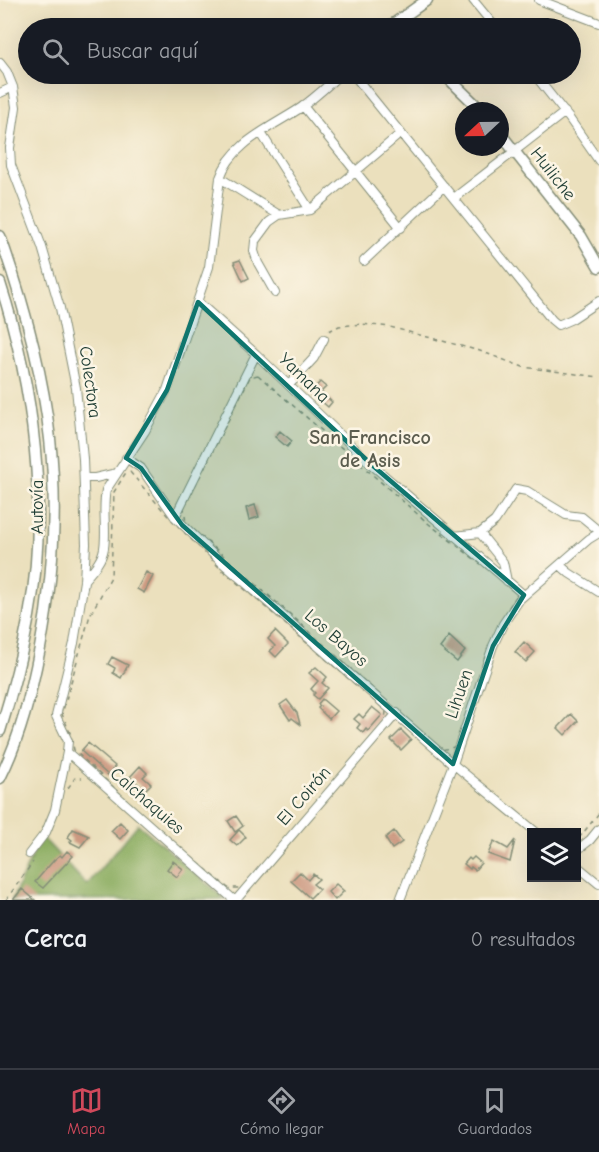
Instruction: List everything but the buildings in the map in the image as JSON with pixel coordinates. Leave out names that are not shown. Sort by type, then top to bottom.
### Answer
[{"type":"street","points":[[403,18],[427,0]]},
{"type":"street","points":[[473,0],[488,18]]},
{"type":"street","points":[[539,0],[599,23]]},
{"type":"street","name":"Colectora","points":[[0,63],[7,72],[13,87],[16,107],[10,148],[11,165],[42,247],[60,308],[76,388],[84,478],[86,544],[84,581],[74,643],[56,716],[68,741],[68,752]]},
{"type":"street","points":[[84,581],[99,561],[104,548],[106,490],[145,430],[167,390],[198,302],[212,255],[220,178],[226,163],[235,152],[303,106],[328,84]]},
{"type":"street","points":[[361,84],[552,320],[558,324],[565,323],[599,301]]},
{"type":"street","points":[[454,84],[473,102]]},
{"type":"street","points":[[542,84],[599,161]]},
{"type":"street","points":[[0,93],[13,87]]},
{"type":"street","points":[[303,106],[401,228]]},
{"type":"street","points":[[454,198],[565,112]]},
{"type":"street","points":[[261,133],[310,210]]},
{"type":"street","points":[[275,293],[254,251],[255,241],[269,222],[279,215],[310,210],[401,133]]},
{"type":"street","name":"Huiliche","points":[[509,145],[581,236],[599,267]]},
{"type":"street","points":[[220,178],[279,215]]},
{"type":"street","points":[[364,261],[444,186]]},
{"type":"street","name":"Autovía","points":[[0,236],[23,304],[42,378],[50,424],[55,499],[51,578],[38,657],[27,709],[13,752],[0,778]]},
{"type":"street","name":"Autovía","points":[[0,283],[23,368],[31,417],[38,519],[30,614],[20,662],[0,731]]},
{"type":"street","name":"Yamana","points":[[198,302],[372,465],[524,595]]},
{"type":"street","points":[[289,385],[314,358],[324,339]]},
{"type":"street","points":[[175,517],[256,354]]},
{"type":"street","name":"Los Bayos","points":[[126,458],[141,468],[175,517],[218,559],[453,764],[531,828]]},
{"type":"street","points":[[84,478],[95,478],[117,472]]},
{"type":"street","points":[[454,536],[480,533],[495,521],[516,489],[527,491],[566,515],[582,517],[599,532]]},
{"type":"street","name":"Lihuen","points":[[400,900],[453,764],[493,646],[510,610],[589,538],[599,532]]},
{"type":"street","points":[[480,533],[503,561],[507,581]]},
{"type":"street","points":[[560,565],[599,592]]},
{"type":"street","name":"El Coirón","points":[[235,900],[397,713]]},
{"type":"street","points":[[32,856],[55,810],[68,752]]},
{"type":"street","name":"Calchaquies","points":[[68,752],[235,900]]},
{"type":"street","points":[[581,847],[599,829]]},
{"type":"street","points":[[581,869],[599,884]]},
{"type":"path","points":[[324,339],[329,331],[339,327],[362,324],[390,327],[480,351],[522,367],[599,378]]},
{"type":"path","points":[[258,375],[429,524],[516,591],[517,595],[506,611],[491,642],[454,747],[441,750],[186,523],[184,508],[250,377],[258,375]]},
{"type":"path","points":[[130,472],[167,515],[220,567],[386,711],[385,722],[243,888],[228,888],[155,826],[74,750],[71,735],[62,714],[90,615],[111,577],[114,492],[125,474],[130,472]]},
{"type":"path","points":[[68,789],[75,778],[85,777]]},
{"type":"path","points":[[581,835],[599,813]]},
{"type":"path","points":[[6,900],[32,856]]},
{"type":"highlighted area","points":[[198,302],[372,465],[524,595],[493,646],[453,764],[182,525],[141,468],[126,458],[167,390]]},
{"type":"green space","points":[[138,824],[225,899],[12,900],[41,836],[87,885]]},
{"type":"district","name":"San Francisco de Asis","points":[[370,448]]}]
